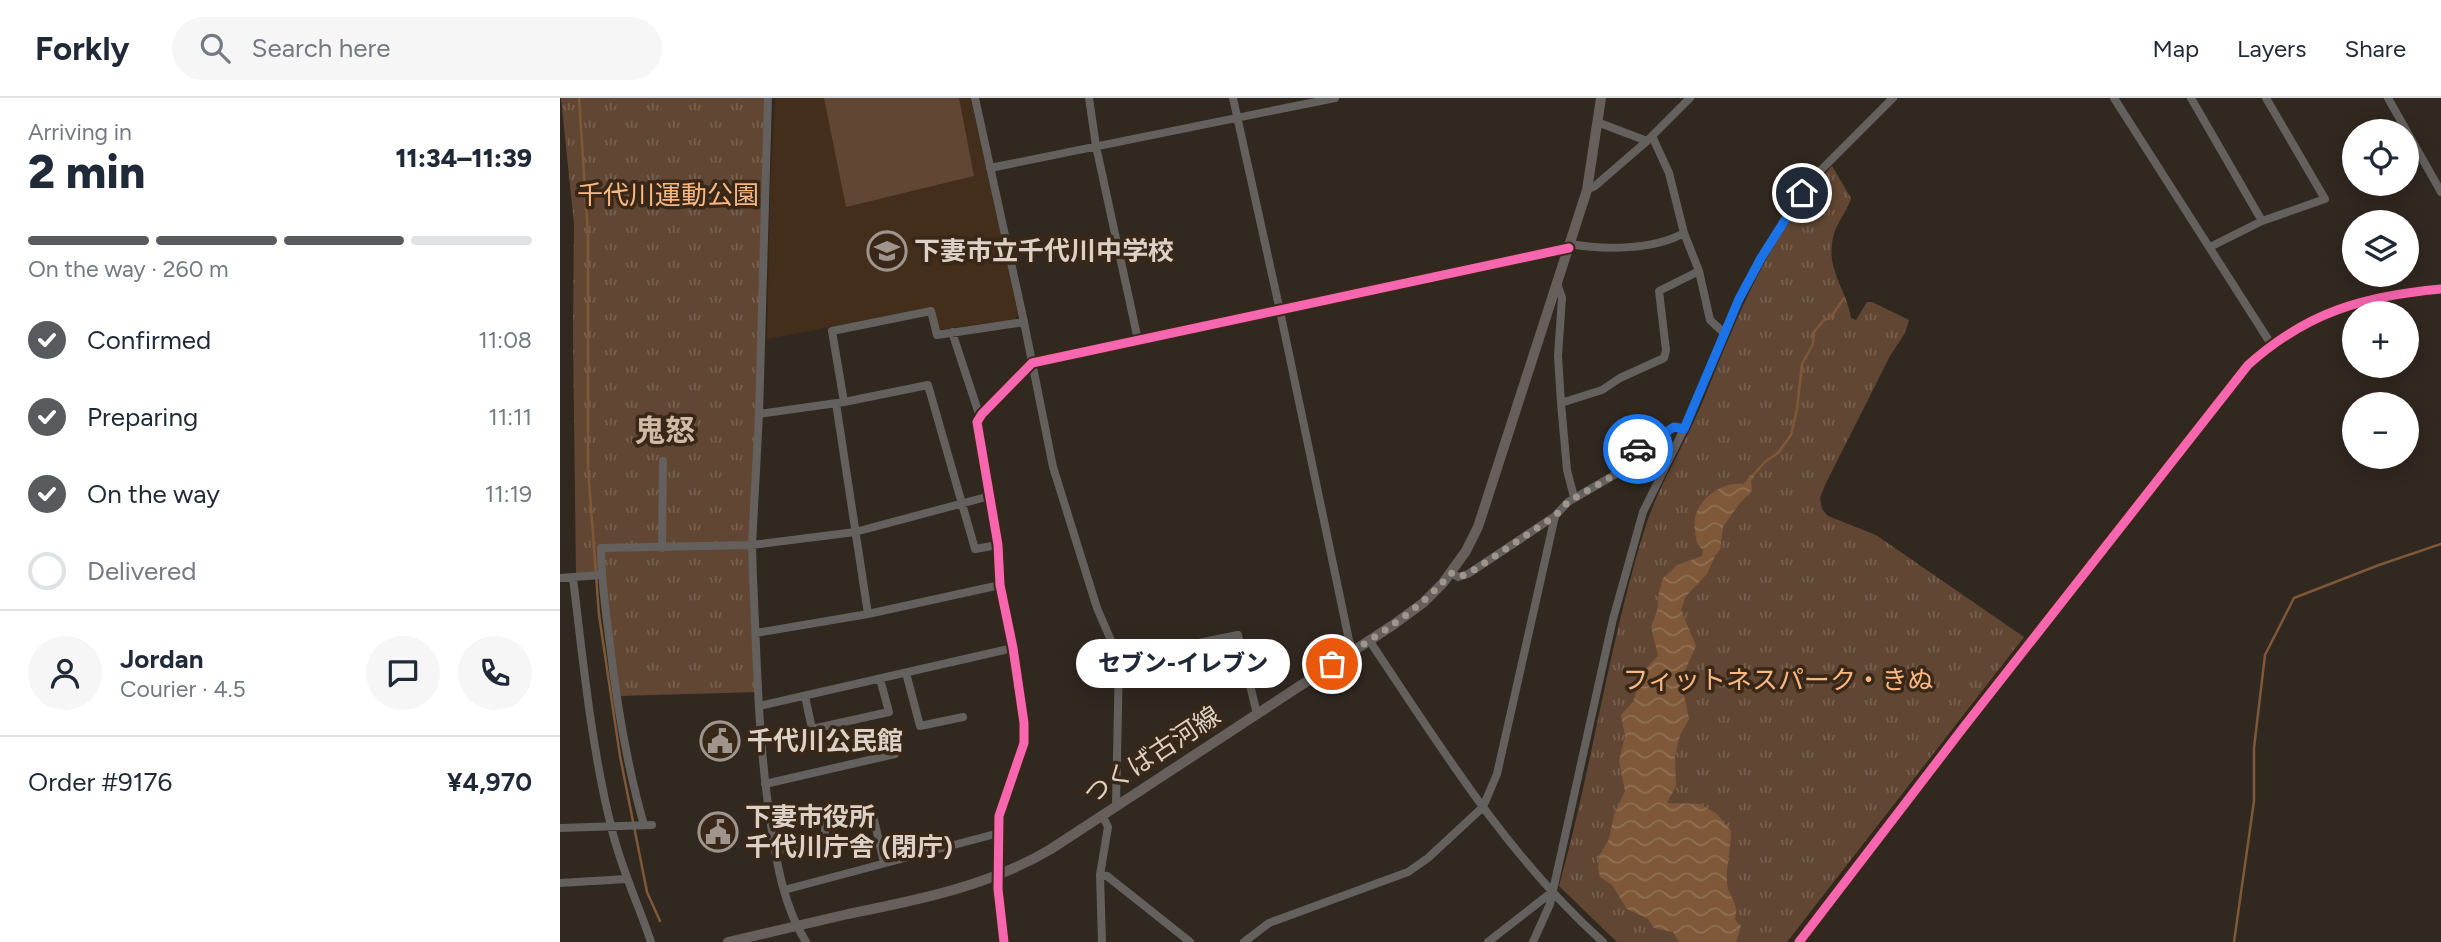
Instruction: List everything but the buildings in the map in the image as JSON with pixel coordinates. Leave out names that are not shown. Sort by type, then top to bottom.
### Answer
[{"type":"main road","name":"つくば古河線","points":[[728,942],[900,904],[999,875],[1037,858],[1423,603],[1451,573],[1478,527],[1587,190],[1601,98]]},
{"type":"street","points":[[768,98],[759,414],[752,545],[755,633],[765,784],[775,851],[784,890],[806,942]]},
{"type":"street","points":[[975,98],[1053,467],[1093,596],[1119,659],[1116,806]]},
{"type":"street","points":[[1089,98],[1096,146],[1138,340]]},
{"type":"street","points":[[1233,98],[1353,651]]},
{"type":"street","points":[[990,168],[1335,98]]},
{"type":"street","points":[[1587,190],[1649,138],[1690,98]]},
{"type":"street","points":[[1533,942],[1546,915],[1613,620],[1637,531],[1652,492],[1684,429],[1724,333],[1761,258],[1802,193],[1831,159],[1893,98]]},
{"type":"street","points":[[2113,98],[2271,344]]},
{"type":"street","points":[[2191,98],[2262,221]]},
{"type":"street","points":[[2210,247],[2262,221],[2325,199],[2266,98]]},
{"type":"street","points":[[2388,98],[2441,192]]},
{"type":"street","points":[[1597,122],[1649,138],[1669,173],[1712,323],[1724,333]]},
{"type":"street","points":[[1004,942],[998,889],[999,816],[1024,743],[1024,723],[1000,585],[998,545],[977,422],[980,417],[1032,363],[1569,246],[1656,244],[1685,233]]},
{"type":"street","points":[[1561,403],[1602,390],[1619,378],[1664,358],[1666,350],[1659,291],[1699,271]]},
{"type":"street","points":[[1557,283],[1562,298],[1558,344],[1561,403],[1567,470],[1574,497]]},
{"type":"street","points":[[1799,942],[1962,728],[2248,365],[2271,344],[2317,316],[2366,300],[2441,289]]},
{"type":"street","points":[[868,614],[855,532],[832,331],[931,311],[937,335],[1024,322]]},
{"type":"street","points":[[952,332],[980,417]]},
{"type":"street","points":[[759,414],[840,403],[928,385],[975,549],[998,545]]},
{"type":"street","points":[[1451,573],[1458,577],[1468,574],[1555,516],[1574,497],[1616,474],[1637,450],[1668,429],[1677,426],[1684,429]]},
{"type":"street","points":[[662,548],[663,461]]},
{"type":"street","points":[[560,828],[648,825],[632,781],[615,683],[601,575],[601,548],[752,545],[855,532],[990,496]]},
{"type":"street","points":[[1244,942],[1269,923],[1408,872],[1428,858],[1483,807],[1497,774],[1555,516]]},
{"type":"street","points":[[560,578],[601,575]]},
{"type":"street","points":[[573,578],[587,693],[611,826],[626,879],[651,942]]},
{"type":"street","points":[[755,633],[868,614],[1000,585]]},
{"type":"street","points":[[1119,659],[1238,635],[1257,714]]},
{"type":"street","points":[[1370,640],[1483,807],[1552,892],[1603,942]]},
{"type":"street","points":[[759,706],[1013,649]]},
{"type":"street","points":[[906,673],[920,726],[963,717]]},
{"type":"street","points":[[805,696],[812,729],[889,712],[880,678]]},
{"type":"street","points":[[765,784],[895,754]]},
{"type":"street","points":[[775,851],[821,841],[825,836],[825,824],[872,811],[884,863]]},
{"type":"street","points":[[1102,815],[1108,827],[1100,875],[1102,942]]},
{"type":"street","points":[[784,890],[999,833]]},
{"type":"street","points":[[1100,875],[1107,876],[1190,942]]},
{"type":"street","points":[[560,883],[626,879]]},
{"type":"street","points":[[1488,942],[1552,892]]},
{"type":"shaded area","name":"下妻市立千代川中学校","points":[[775,98],[971,98],[1018,314],[1015,319],[939,330],[933,308],[767,339]]},
{"type":"green space","name":"千代川運動公園","points":[[561,98],[768,98],[752,545],[759,692],[617,696],[601,576],[576,577],[574,224]]},
{"type":"green space","points":[[824,98],[959,98],[974,176],[846,207]]},
{"type":"green space","name":"フィットネスパーク・きぬ","points":[[1832,166],[1851,198],[1835,230],[1832,254],[1835,273],[1851,318],[1856,320],[1867,302],[1872,302],[1909,320],[1905,333],[1890,356],[1825,485],[1820,498],[1822,509],[1828,516],[1876,535],[2024,637],[1787,942],[1617,942],[1559,886],[1631,575],[1657,497],[1696,417],[1742,307],[1772,248]]},
{"type":"water","points":[[1750,475],[1754,476],[1751,481],[1752,490],[1723,527],[1720,550],[1707,574],[1686,596],[1681,610],[1696,646],[1681,680],[1689,719],[1680,735],[1675,756],[1676,786],[1667,803],[1700,804],[1717,814],[1731,831],[1728,887],[1736,907],[1735,920],[1741,926],[1736,942],[1679,942],[1673,932],[1654,928],[1648,919],[1627,909],[1612,885],[1600,877],[1599,856],[1609,839],[1614,815],[1625,791],[1619,761],[1625,736],[1621,715],[1633,702],[1642,673],[1658,656],[1651,627],[1663,578],[1677,565],[1702,556],[1703,550],[1696,539],[1695,520],[1702,503],[1716,490],[1744,484]]},
{"type":"waterway","points":[[579,98],[588,235],[588,468],[599,615],[620,756],[647,892],[660,921]]},
{"type":"waterway","points":[[1753,475],[1778,453],[1791,435],[1802,364],[1813,344],[1814,332],[1823,321],[1831,317],[1844,298]]},
{"type":"waterway","points":[[2234,942],[2254,801],[2254,748],[2265,655],[2294,598],[2441,544]]},
{"type":"cycle path","points":[[1004,942],[998,889],[999,816],[1024,743],[1024,723],[1000,585],[998,545],[977,422],[982,414],[1032,363],[1569,248]]},
{"type":"cycle path","points":[[1799,942],[2248,365],[2292,332],[2338,310],[2387,296],[2441,289]]},
{"type":"way so far","points":[[1332,664],[1411,613],[1433,594],[1451,573],[1458,577],[1468,574],[1555,516],[1574,497],[1616,474],[1638,449]]},
{"type":"place","name":"下妻市立千代川中学校","points":[[887,251]]},
{"type":"place","name":"セブン-イレブン","points":[[1332,664]]},
{"type":"place","name":"千代川公民館","points":[[720,741]]},
{"type":"place","name":"下妻市役所 千代川庁舎 (閉庁)","points":[[718,832]]},
{"type":"district","name":"鬼怒","points":[[665,430]]},
{"type":"route","points":[[1638,449],[1668,429],[1677,426],[1684,429],[1739,299],[1802,193]]}]
